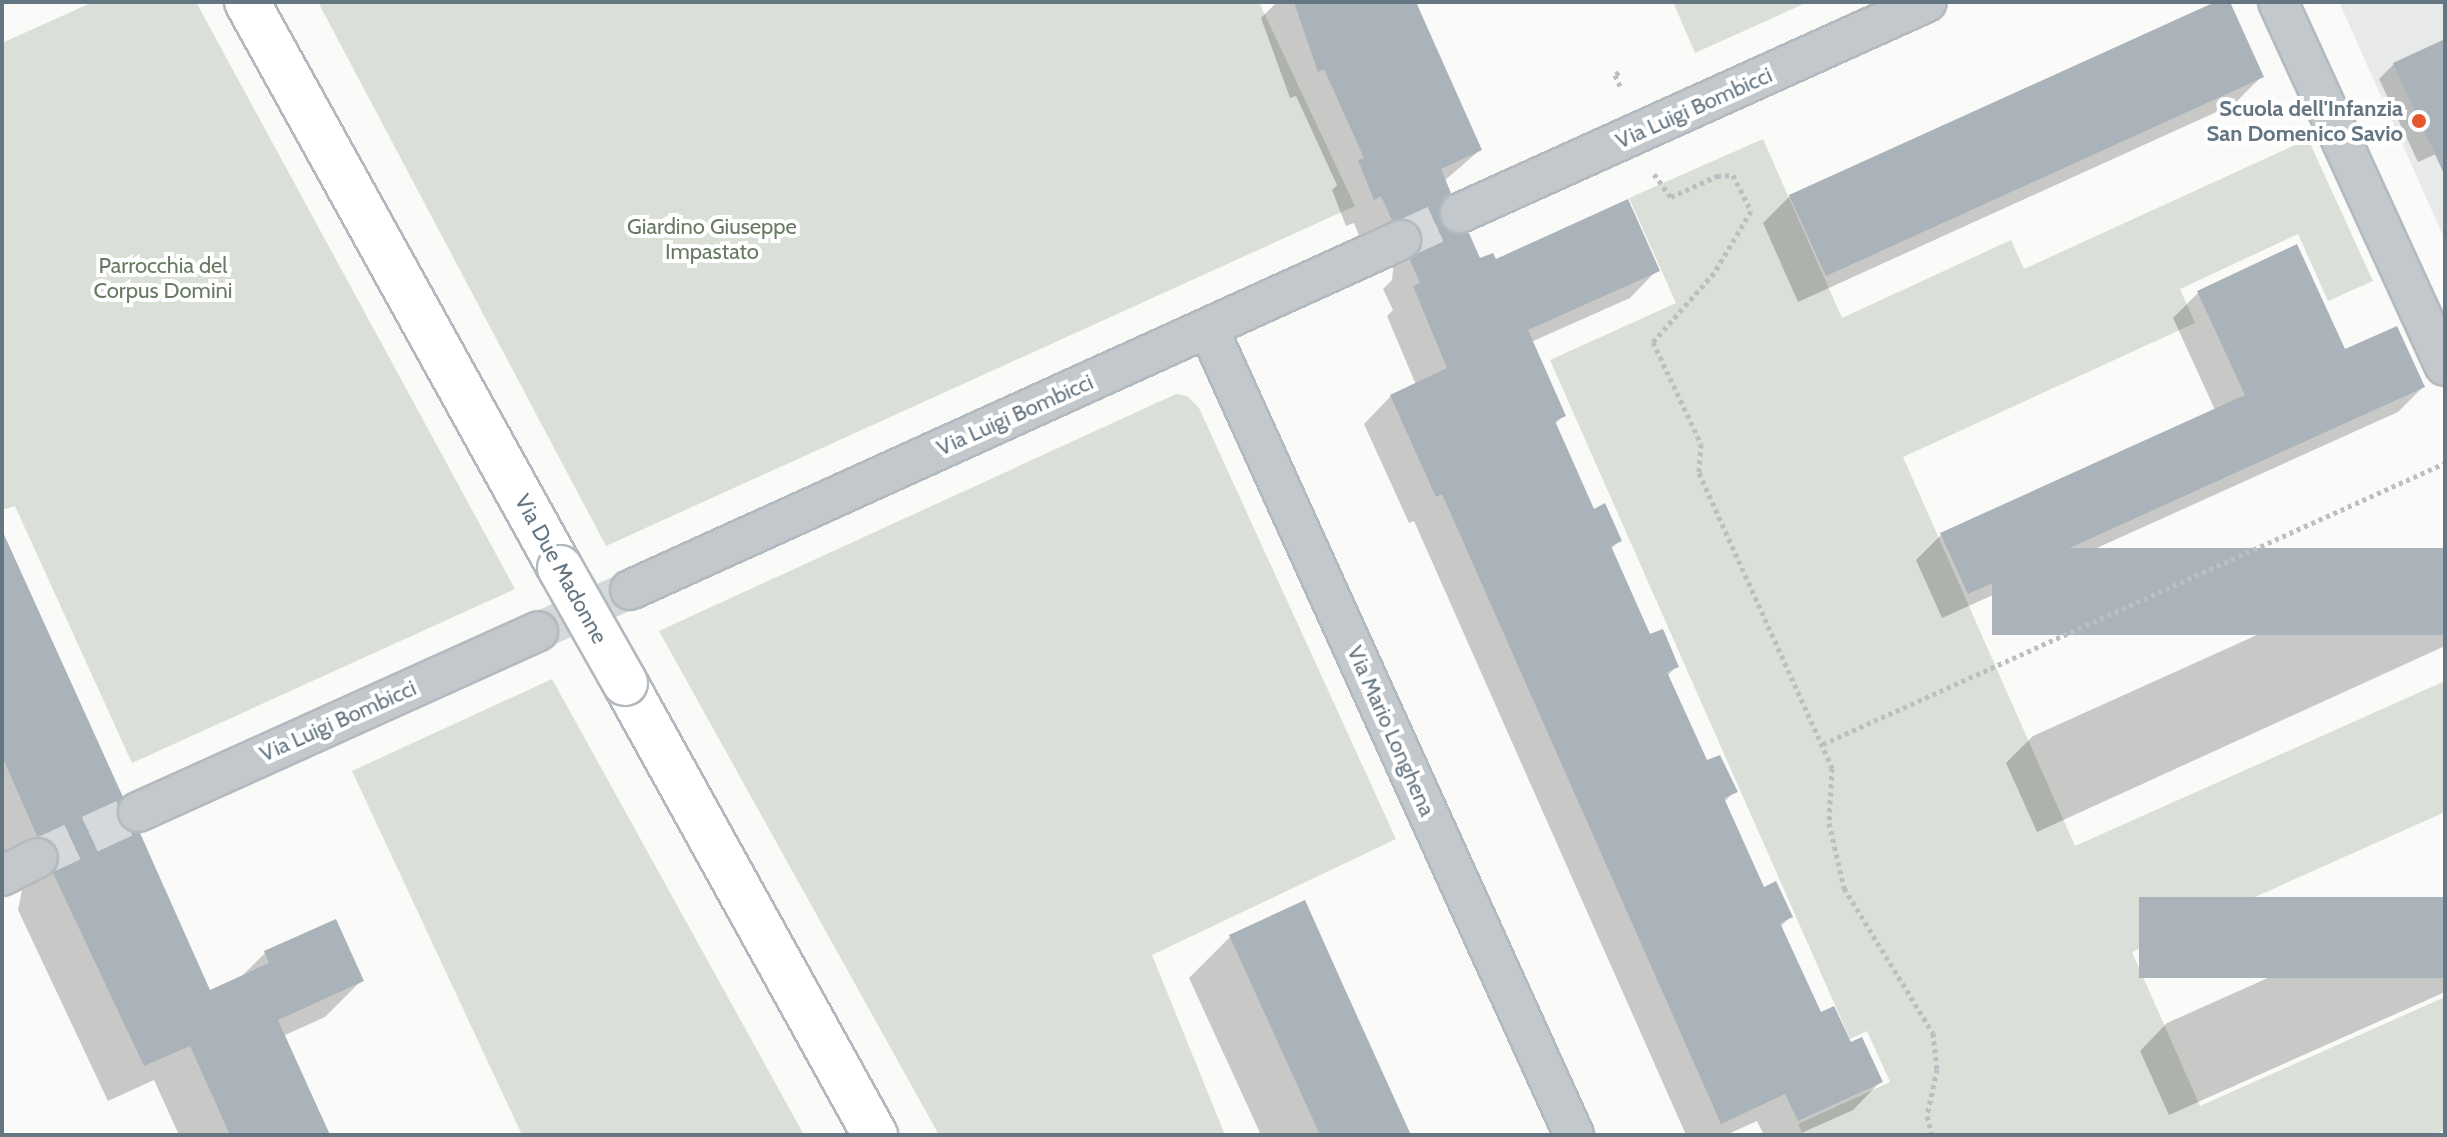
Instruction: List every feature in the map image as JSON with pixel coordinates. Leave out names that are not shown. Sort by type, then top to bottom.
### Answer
[{"type":"main road","name":"Via Due Madonne","points":[[247,2],[875,1135]]},
{"type":"street","name":"Via Luigi Bombicci","points":[[1460,213],[1927,2]]},
{"type":"street","points":[[2278,2],[2445,366]]},
{"type":"street","name":"Via Luigi Bombicci","points":[[630,590],[1401,240]]},
{"type":"street","name":"Via Mario Longhena","points":[[1208,328],[1574,1135]]},
{"type":"street","name":"Via Luigi Bombicci","points":[[138,812],[538,631]]},
{"type":"street","points":[[2,876],[38,858]]},
{"type":"path","points":[[1619,72],[1615,75],[1621,88]]},
{"type":"path","points":[[1654,174],[1671,197],[1717,176],[1733,175],[1751,211],[1714,273],[1653,342],[1701,444],[1699,473],[1832,768],[1829,823],[1844,888],[1933,1033],[1937,1069],[1927,1116],[1932,1135]]},
{"type":"path","points":[[1823,744],[2445,463]]},
{"type":"shaded area","name":"Scuola dell'Infanzia San Domenico Savio","points":[[2339,2],[2445,2],[2445,240]]},
{"type":"green space","name":"Parrocchia del Corpus Domini","points":[[93,2],[196,2],[515,589],[132,763],[15,506],[2,510],[2,43]]},
{"type":"green space","name":"Giardino Giuseppe Impastato","points":[[318,2],[1259,2],[1355,206],[606,546]]},
{"type":"green space","points":[[1673,2],[1808,2],[1695,53]]},
{"type":"green space","points":[[1763,139],[1842,318],[2011,240],[2024,269],[2308,139],[2373,281],[2328,301],[2298,234],[2180,289],[2195,323],[1903,457],[2075,846],[2445,681],[2445,812],[2132,952],[2200,1106],[2445,997],[2445,1130],[2433,1135],[1803,1135],[1798,1124],[1890,1082],[1867,1031],[1850,1039],[1550,360],[1676,303],[1629,198]]},
{"type":"green space","points":[[1176,394],[1187,396],[1199,408],[1396,839],[1152,955],[1225,1135],[939,1135],[659,631]]},
{"type":"green space","points":[[552,679],[804,1135],[522,1135],[352,771]]},
{"type":"building","points":[[1294,2],[1416,2],[1482,150],[1441,169],[1451,193],[1442,201],[1440,221],[1448,231],[1469,233],[1480,258],[1493,253],[1496,259],[1628,199],[1660,271],[1528,330],[1566,416],[1555,421],[1594,509],[1605,503],[1622,541],[1611,546],[1650,634],[1663,629],[1679,667],[1667,672],[1707,760],[1720,755],[1738,792],[1724,798],[1764,887],[1776,881],[1793,917],[1780,923],[1821,1012],[1834,1006],[1851,1042],[1862,1037],[1883,1082],[1798,1121],[1785,1094],[1721,1124],[1442,494],[1436,497],[1390,395],[1447,368],[1413,286],[1420,283],[1410,260],[1419,252],[1421,232],[1413,222],[1392,220],[1381,196],[1374,200],[1358,160],[1364,158],[1324,69],[1318,72]]},
{"type":"building","points":[[2215,2],[2230,2],[2264,77],[1826,276],[1789,195]]},
{"type":"building","points":[[2445,39],[2445,176],[2393,63]]},
{"type":"building","points":[[2297,244],[2345,349],[2397,326],[2425,387],[1968,594],[1940,533],[2245,395],[2197,291]]},
{"type":"building","points":[[2,530],[123,797],[116,809],[118,822],[140,833],[210,990],[269,963],[264,951],[336,919],[364,981],[278,1020],[330,1135],[230,1135],[190,1046],[144,1066],[53,873],[58,849],[37,836],[2,756]]},
{"type":"building","points":[[1992,548],[2445,548],[2445,635],[1992,635]]},
{"type":"building","points":[[2139,897],[2445,897],[2445,978],[2139,978]]},
{"type":"building","points":[[1305,900],[1411,1135],[1320,1135],[1229,935]]},
{"type":"tunnel","points":[[1401,240],[1460,213]]},
{"type":"tunnel","points":[[538,631],[630,590]]},
{"type":"tunnel","points":[[38,858],[138,812]]},
{"type":"place","name":"Scuola dell'Infanzia San Domenico Savio","points":[[2419,121]]}]
